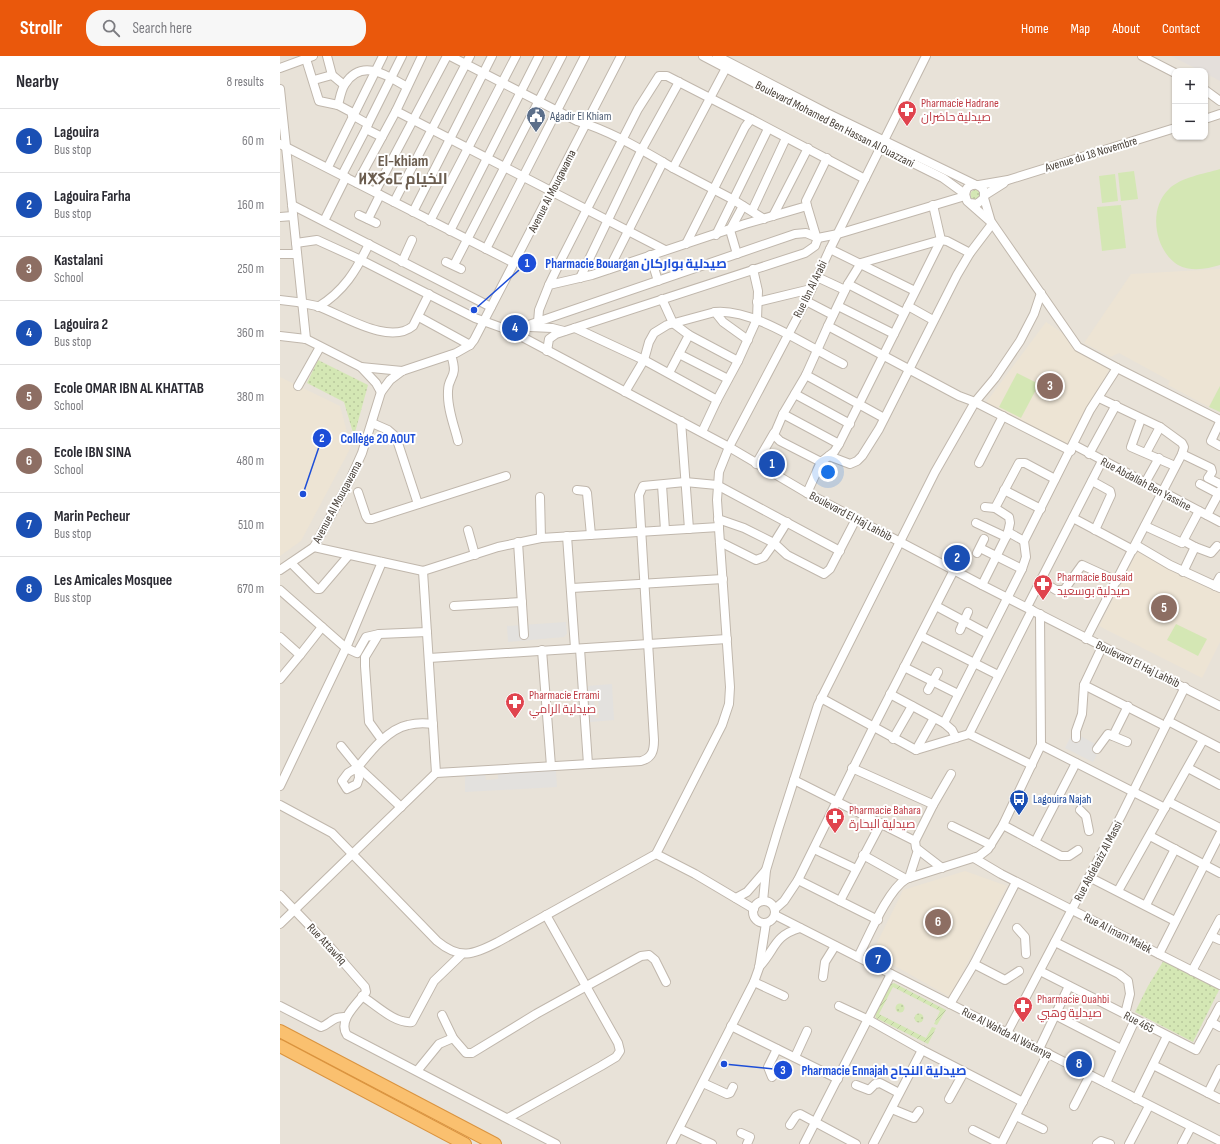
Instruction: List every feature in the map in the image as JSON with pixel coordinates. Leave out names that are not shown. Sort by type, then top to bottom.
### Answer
[{"type":"highway","points":[[280,1031],[496,1144]]},
{"type":"highway","points":[[280,1046],[465,1144]]},
{"type":"street","points":[[327,56],[332,75],[344,85]]},
{"type":"street","points":[[328,167],[383,56]]},
{"type":"street","points":[[324,220],[367,126],[402,56]]},
{"type":"street","points":[[357,183],[396,111],[422,56]]},
{"type":"street","points":[[359,215],[372,221],[378,193],[448,56],[557,110],[576,121],[586,123],[642,149],[673,168],[732,199],[764,219]]},
{"type":"street","points":[[394,202],[470,56]]},
{"type":"street","points":[[412,212],[492,56]]},
{"type":"street","points":[[430,221],[516,56]]},
{"type":"street","points":[[450,230],[539,56]]},
{"type":"street","points":[[446,262],[457,267],[467,240],[562,56]]},
{"type":"street","points":[[486,249],[585,56]]},
{"type":"street","name":"Avenue Al Mouqawama","points":[[280,570],[314,547],[349,482],[362,453],[381,392],[394,376],[402,371],[451,355],[470,345],[484,321],[621,56]]},
{"type":"street","name":"Boulevard Mohamed Ben Hassan Al Ouazzani","points":[[703,56],[883,144],[976,185]]},
{"type":"street","name":"Boulevard Mohamed Ben Hassan Al Ouazzani","points":[[717,56],[883,144],[957,186],[965,195]]},
{"type":"street","name":"Rue Ibn Al Arabi","points":[[656,854],[727,712],[730,696],[718,523],[717,485],[719,472],[729,447],[806,301],[830,249],[926,56]]},
{"type":"street","points":[[1142,56],[1172,71]]},
{"type":"street","points":[[280,68],[310,57],[319,102],[338,105],[353,114],[382,137]]},
{"type":"street","points":[[673,168],[726,68]]},
{"type":"street","points":[[338,105],[344,85],[350,78],[370,70],[376,70],[408,87]]},
{"type":"street","points":[[314,80],[332,75]]},
{"type":"street","points":[[538,322],[539,310],[549,285],[586,209],[656,78],[659,76],[665,76],[679,82],[768,129],[828,158],[865,179]]},
{"type":"street","points":[[580,278],[642,149],[679,82]]},
{"type":"street","points":[[280,90],[283,145],[292,205],[306,339]]},
{"type":"street","points":[[1208,92],[1220,101]]},
{"type":"street","points":[[396,111],[449,140],[664,250]]},
{"type":"street","points":[[1208,118],[1220,114]]},
{"type":"street","points":[[686,244],[745,127],[751,119]]},
{"type":"street","points":[[716,235],[732,199],[768,129]]},
{"type":"street","name":"Avenue du 18 Novembre","points":[[976,185],[1008,180],[1172,129]]},
{"type":"street","points":[[752,211],[786,138]]},
{"type":"street","points":[[283,145],[514,263]]},
{"type":"street","points":[[773,216],[808,148]]},
{"type":"street","points":[[547,351],[549,339],[564,331],[809,251],[818,242],[806,201],[828,158]]},
{"type":"street","points":[[609,269],[663,162]]},
{"type":"street","name":"Avenue du 18 Novembre","points":[[985,196],[1008,180]]},
{"type":"street","points":[[992,223],[983,189],[976,185],[967,188],[965,195],[970,203],[992,223],[1080,349],[1220,421],[1211,441],[1220,446]]},
{"type":"street","points":[[511,331],[795,234],[806,233],[817,237],[838,234],[965,195]]},
{"type":"street","points":[[970,203],[977,204],[985,196]]},
{"type":"street","points":[[807,493],[821,462],[829,456],[839,444],[860,405],[940,240],[940,230],[933,204]]},
{"type":"street","points":[[292,205],[324,220],[402,262],[491,307]]},
{"type":"street","points":[[737,254],[730,230],[743,206]]},
{"type":"street","points":[[549,285],[580,278],[664,250],[807,206]]},
{"type":"street","points":[[280,217],[293,216]]},
{"type":"street","points":[[829,456],[850,464],[857,461],[871,443],[910,369],[933,320],[970,253],[992,223]]},
{"type":"street","name":"Boulevard El Haj Lahbib","points":[[296,243],[317,240],[361,260],[484,321],[511,331],[702,432],[807,493],[982,586],[1185,687],[1220,706]]},
{"type":"street","points":[[402,262],[412,240]]},
{"type":"street","points":[[756,464],[806,375],[846,287],[861,263],[940,240],[947,241],[970,253]]},
{"type":"street","points":[[318,307],[334,296],[343,287],[355,272],[369,244]]},
{"type":"street","points":[[830,249],[915,291]]},
{"type":"street","points":[[280,254],[297,254]]},
{"type":"street","points":[[650,255],[658,281]]},
{"type":"street","points":[[702,432],[717,400],[738,362],[757,319],[758,291],[752,269]]},
{"type":"street","points":[[817,276],[933,320]]},
{"type":"street","points":[[757,302],[811,289]]},
{"type":"street","points":[[763,901],[766,870],[803,748],[821,698],[899,542],[936,472],[975,402],[995,378],[1020,341],[1034,314],[1041,292]]},
{"type":"street","points":[[280,300],[302,302],[395,334],[409,330],[419,317],[429,294]]},
{"type":"street","points":[[662,299],[673,324],[689,335],[738,362]]},
{"type":"street","points":[[806,301],[833,315]]},
{"type":"street","points":[[838,306],[894,334]]},
{"type":"street","points":[[715,312],[723,322],[748,340]]},
{"type":"street","points":[[626,392],[644,360],[649,342],[654,333],[673,324],[715,312],[735,313],[757,319],[843,364]]},
{"type":"street","points":[[419,317],[470,345]]},
{"type":"street","name":"Rue Abdallah Ben Yassine","points":[[828,326],[959,396],[975,402],[1072,448],[1089,454],[1220,522]]},
{"type":"street","points":[[526,327],[546,327],[564,331]]},
{"type":"street","points":[[575,328],[644,360],[717,400]]},
{"type":"street","points":[[669,373],[689,335]]},
{"type":"street","points":[[280,336],[306,339],[320,348],[361,367],[402,371]]},
{"type":"street","points":[[298,386],[320,348]]},
{"type":"street","points":[[679,354],[728,379]]},
{"type":"street","points":[[451,355],[454,371],[448,390],[448,403],[458,441]]},
{"type":"street","points":[[361,367],[376,383],[381,392]]},
{"type":"street","points":[[944,723],[1022,569],[1026,557],[1024,541],[1090,410],[1117,368]]},
{"type":"street","points":[[806,375],[884,418]]},
{"type":"street","points":[[795,394],[850,424]]},
{"type":"street","points":[[1086,638],[1135,547],[1182,454],[1184,446],[1160,428],[1116,405],[1099,398]]},
{"type":"street","points":[[1089,454],[1116,405]]},
{"type":"street","points":[[783,414],[839,444]]},
{"type":"street","points":[[979,463],[1003,416]]},
{"type":"street","points":[[1141,419],[1130,445],[1175,466]]},
{"type":"street","points":[[681,421],[689,529]]},
{"type":"street","points":[[372,423],[388,430],[396,437],[418,504]]},
{"type":"street","points":[[1146,453],[1160,428]]},
{"type":"street","points":[[774,433],[780,441],[821,462]]},
{"type":"street","points":[[1182,454],[1211,468],[1212,472],[1202,485],[1219,493],[1207,515]]},
{"type":"street","points":[[1145,483],[1159,458]]},
{"type":"street","points":[[969,734],[1041,581],[1102,461]]},
{"type":"street","points":[[995,508],[1019,463],[1025,463],[1055,479]]},
{"type":"street","points":[[358,492],[368,519],[372,519],[506,476]]},
{"type":"street","points":[[1208,478],[1220,484]]},
{"type":"street","points":[[1092,481],[1110,491],[1111,496],[1095,530]]},
{"type":"street","points":[[280,924],[436,773],[641,761],[648,758],[652,754],[654,740],[641,532],[640,490],[644,485],[685,482],[717,485],[840,551]]},
{"type":"street","points":[[662,484],[666,530]]},
{"type":"street","points":[[577,490],[586,491],[587,493],[591,535]]},
{"type":"street","points":[[1004,490],[1040,509]]},
{"type":"street","points":[[540,497],[541,538]]},
{"type":"street","points":[[982,586],[1007,535],[1010,523],[1009,517],[995,508],[986,507]]},
{"type":"street","points":[[1184,541],[1199,511]]},
{"type":"street","points":[[1073,518],[1095,530],[1135,547],[1183,572],[1218,587],[1220,577]]},
{"type":"street","points":[[314,547],[423,571],[475,554],[518,542],[541,538],[689,529],[718,523],[744,528],[774,543],[787,555],[824,574],[830,569],[856,519]]},
{"type":"street","points":[[720,542],[756,560],[764,557],[787,522]]},
{"type":"street","points":[[976,523],[1024,541]]},
{"type":"street","points":[[1145,526],[1179,543],[1184,541],[1211,553],[1219,544]]},
{"type":"street","points":[[468,530],[475,554]]},
{"type":"street","points":[[568,536],[588,764]]},
{"type":"street","points":[[984,540],[979,550],[997,556],[1022,569]]},
{"type":"street","points":[[518,542],[524,635]]},
{"type":"street","points":[[1183,572],[1195,547]]},
{"type":"street","points":[[290,564],[320,589],[348,555]]},
{"type":"street","points":[[280,786],[346,648],[382,562]]},
{"type":"street","points":[[1041,581],[1056,590],[1064,590],[1082,565],[1117,581]]},
{"type":"street","points":[[775,912],[769,902],[763,901],[757,904],[754,909],[754,915],[757,921],[766,923],[772,921],[775,912],[798,880],[837,802],[852,768],[954,570]]},
{"type":"street","points":[[423,571],[436,773]]},
{"type":"street","points":[[572,588],[723,579]]},
{"type":"street","points":[[280,590],[346,648],[365,657]]},
{"type":"street","points":[[454,606],[522,602]]},
{"type":"street","points":[[936,606],[988,634]]},
{"type":"street","points":[[959,629],[968,612]]},
{"type":"street","points":[[858,957],[894,889],[907,878],[974,858],[985,852],[992,845],[1003,825],[1041,746],[1040,614]]},
{"type":"street","points":[[280,679],[322,627]]},
{"type":"street","points":[[356,653],[366,637],[379,634],[427,632]]},
{"type":"street","points":[[379,634],[365,657],[369,722],[382,740]]},
{"type":"street","points":[[921,636],[998,675]]},
{"type":"street","points":[[280,637],[300,655]]},
{"type":"street","points":[[429,658],[727,639]]},
{"type":"street","points":[[1076,738],[1076,731],[1082,714],[1084,685],[1102,647]]},
{"type":"street","points":[[542,650],[551,766]]},
{"type":"street","points":[[904,667],[958,694]]},
{"type":"street","points":[[928,690],[937,672]]},
{"type":"street","points":[[1084,685],[1220,748]]},
{"type":"street","name":"Rue Abdelaziz Al Massi","points":[[1007,1033],[1133,792],[1185,687]]},
{"type":"street","points":[[890,694],[944,723],[952,730],[956,738]]},
{"type":"street","points":[[821,698],[893,739],[916,750],[969,734],[1032,765]]},
{"type":"street","points":[[893,739],[912,706]]},
{"type":"street","points":[[1113,736],[1128,706]]},
{"type":"street","points":[[916,750],[934,718]]},
{"type":"street","points":[[358,767],[382,740],[395,730],[407,725],[433,724]]},
{"type":"street","points":[[1097,749],[1107,735],[1127,742]]},
{"type":"street","points":[[1118,891],[1203,740]]},
{"type":"street","points":[[341,746],[358,767],[401,807]]},
{"type":"street","points":[[1041,746],[1133,792],[1220,828]]},
{"type":"street","points":[[1035,842],[1076,763]]},
{"type":"street","points":[[852,768],[930,802],[933,806]]},
{"type":"street","points":[[1188,768],[1220,785]]},
{"type":"street","points":[[915,841],[951,774]]},
{"type":"street","points":[[794,780],[915,841],[918,850],[942,868]]},
{"type":"street","points":[[280,805],[327,829],[437,941],[461,955]]},
{"type":"street","points":[[1080,810],[1086,816],[1088,831]]},
{"type":"street","points":[[840,901],[881,823]]},
{"type":"street","points":[[1003,825],[1066,857],[1078,850]]},
{"type":"street","points":[[952,826],[992,845]]},
{"type":"street","points":[[1159,954],[1220,834]]},
{"type":"street","points":[[1150,836],[1220,873]]},
{"type":"street","points":[[814,849],[856,869]]},
{"type":"street","points":[[1146,905],[1175,849]]},
{"type":"street","points":[[907,878],[918,850]]},
{"type":"street","points":[[556,1144],[347,1035],[344,1024],[346,1017],[362,996],[402,1021],[412,1022],[434,981],[461,955],[487,948],[656,854],[688,870],[754,909]]},
{"type":"street","points":[[863,855],[907,878]]},
{"type":"street","name":"Rue Al Imam Malek","points":[[974,858],[1016,882],[1220,985]]},
{"type":"street","points":[[736,898],[747,892],[766,870]]},
{"type":"street","points":[[1089,877],[1175,921]]},
{"type":"street","points":[[798,880],[878,920]]},
{"type":"street","points":[[950,1004],[974,964],[1016,882]]},
{"type":"street","name":"Rue Attawfiq","points":[[280,895],[362,983],[366,989],[362,996]]},
{"type":"street","name":"Rue Al Wahda Al Watanya","points":[[775,912],[800,928],[1220,1141]]},
{"type":"street","points":[[508,1118],[601,1066],[619,1054],[620,1047],[618,1043],[587,984],[546,915]]},
{"type":"street","points":[[1192,971],[1220,919]]},
{"type":"street","points":[[671,1144],[754,982],[759,968],[766,923]]},
{"type":"street","points":[[759,968],[767,959],[777,941],[786,932],[800,928]]},
{"type":"street","points":[[1017,928],[1025,937],[1026,954]]},
{"type":"street","points":[[1211,936],[1220,940]]},
{"type":"street","points":[[1055,942],[1119,974],[1128,981],[1130,994],[1125,1014]]},
{"type":"street","points":[[823,977],[825,962],[835,946]]},
{"type":"street","points":[[442,1015],[453,1038],[466,1052],[474,1052],[587,984],[632,960],[645,955],[653,958],[666,982]]},
{"type":"street","points":[[974,964],[1005,980],[1019,971]]},
{"type":"street","name":"Rue 465","points":[[1040,971],[1196,1050],[1211,1022]]},
{"type":"street","points":[[804,1144],[869,1020],[891,974]]},
{"type":"street","points":[[754,982],[784,996]]},
{"type":"street","points":[[1040,1049],[1069,986]]},
{"type":"street","points":[[280,1006],[320,1027],[325,1026],[331,1020],[339,1017],[346,1017]]},
{"type":"street","points":[[839,1006],[869,1020],[922,1050],[1023,1102]]},
{"type":"street","points":[[1220,1006],[1211,1022],[1220,1027]]},
{"type":"street","points":[[1055,1015],[1121,1049]]},
{"type":"street","points":[[1106,1083],[1135,1020]]},
{"type":"street","points":[[731,1026],[838,1079]]},
{"type":"street","points":[[795,1057],[807,1031]]},
{"type":"street","points":[[1136,1099],[1167,1036]]},
{"type":"street","points":[[417,1071],[439,1044],[453,1038]]},
{"type":"street","points":[[772,1077],[768,1067],[777,1049]]},
{"type":"street","points":[[873,1144],[922,1050]]},
{"type":"street","points":[[973,1130],[1001,1144],[1048,1053]]},
{"type":"street","points":[[1153,1065],[1220,1099]]},
{"type":"street","points":[[1208,1093],[1220,1069]]},
{"type":"street","points":[[949,1099],[964,1072]]},
{"type":"street","points":[[1074,1106],[1090,1075]]},
{"type":"street","points":[[856,1085],[869,1090],[875,1084],[880,1083],[899,1094]]},
{"type":"street","points":[[703,1084],[727,1094],[730,1093],[733,1087]]},
{"type":"street","points":[[1129,1144],[1149,1106]]},
{"type":"street","points":[[892,1109],[914,1118],[919,1111]]},
{"type":"street","points":[[790,1125],[799,1114],[853,1143]]},
{"type":"street","points":[[1016,1116],[1043,1129]]},
{"type":"street","points":[[1182,1144],[1191,1127]]},
{"type":"street","points":[[680,1129],[712,1144]]},
{"type":"street","points":[[741,1133],[750,1137],[747,1144]]},
{"type":"street","points":[[1097,1144],[1103,1141],[1110,1144]]},
{"type":"shaded area","points":[[280,56],[1220,56],[1220,1144],[280,1144]]},
{"type":"shaded area","points":[[1171,56],[1220,56],[1220,81],[1208,75],[1208,68],[1195,68]]},
{"type":"shaded area","points":[[1220,269],[1220,386],[1209,407],[1168,385],[1170,381],[1119,353],[1111,357],[1084,343],[1131,274]]},
{"type":"shaded area","points":[[1046,322],[1070,338],[1068,342],[1111,366],[1068,448],[984,405]]},
{"type":"shaded area","points":[[280,377],[340,406],[351,447],[301,541],[280,556]]},
{"type":"shaded area","points":[[1139,548],[1220,591],[1220,642],[1202,678],[1099,626]]},
{"type":"shaded area","points":[[566,622],[567,634],[564,637],[508,642],[507,626]]},
{"type":"shaded area","points":[[612,684],[614,720],[590,722],[588,686]],"holes":[[[594,691],[598,691],[599,718],[595,718]]]},
{"type":"shaded area","points":[[1073,732],[1101,747],[1093,762],[1065,748]]},
{"type":"shaded area","points":[[556,770],[557,787],[465,792],[465,775],[485,774],[486,780],[498,779],[498,774]]},
{"type":"shaded area","points":[[965,871],[1007,886],[950,997],[872,953],[903,890]]},
{"type":"green space","points":[[1220,169],[1220,265],[1210,268],[1188,269],[1178,265],[1170,258],[1159,239],[1156,217],[1158,207],[1162,197],[1174,185],[1200,174]]},
{"type":"green space","points":[[1134,171],[1138,199],[1121,201],[1118,173]]},
{"type":"green space","points":[[1115,174],[1118,201],[1102,203],[1099,176]]},
{"type":"green space","points":[[974,190],[978,190],[980,191],[980,199],[974,200],[971,197],[971,193]]},
{"type":"green space","points":[[1121,205],[1126,248],[1102,251],[1097,207]]},
{"type":"green space","points":[[318,360],[368,385],[354,436],[344,402],[307,383]]},
{"type":"green space","points":[[1017,373],[1039,384],[1021,418],[999,407]]},
{"type":"green space","points":[[1220,386],[1220,412],[1209,407]]},
{"type":"green space","points":[[1176,624],[1207,639],[1198,656],[1167,640]]},
{"type":"green space","points":[[1164,960],[1220,988],[1193,1042],[1135,1012],[1148,986]]},
{"type":"green space","points":[[894,983],[946,1010],[937,1025],[934,1024],[940,1011],[893,987],[879,1014],[926,1038],[932,1027],[936,1028],[928,1044],[876,1018],[875,1013],[889,985]]},
{"type":"green space","points":[[900,1003],[905,1008],[900,1013],[895,1008]]},
{"type":"green space","points":[[919,1013],[924,1018],[919,1023],[914,1018]]},
{"type":"place","name":"Pharmacie Hadrane صيدلية حاضران","points":[[907,127]]},
{"type":"place","name":"Agadir El Khiam","points":[[536,133]]},
{"type":"place","name":"Pharmacie Bouargan صيدلية بواركان","points":[[474,310]]},
{"type":"place","name":"Lagouira 2","points":[[515,328]]},
{"type":"place","name":"Kastalani","points":[[1050,386]]},
{"type":"place","name":"Lagouira","points":[[772,464]]},
{"type":"place","name":"Collège 20 AOUT","points":[[303,494]]},
{"type":"place","name":"Lagouira Farha","points":[[957,558]]},
{"type":"place","name":"Pharmacie Bousaid صيدلية بوسعيد","points":[[1043,601]]},
{"type":"place","name":"Ecole OMAR IBN AL KHATTAB","points":[[1164,608]]},
{"type":"place","name":"Pharmacie Errami صيدلية الرامي","points":[[515,719]]},
{"type":"place","name":"Lagouira Najah","points":[[1019,816]]},
{"type":"place","name":"Pharmacie Bahara صيدلية البحارة","points":[[835,834]]},
{"type":"place","name":"Ecole IBN SINA","points":[[938,922]]},
{"type":"place","name":"Marin Pecheur","points":[[878,960]]},
{"type":"place","name":"Pharmacie Ouahbi صيدلية وهبي","points":[[1023,1023]]},
{"type":"place","name":"Pharmacie Ennajah صيدلية النجاح","points":[[724,1064]]},
{"type":"place","name":"Les Amicales Mosquee","points":[[1079,1064]]},
{"type":"district","name":"El-khiam ⵍⵅⵢⴰⵎ الخيام","points":[[403,169]]}]
